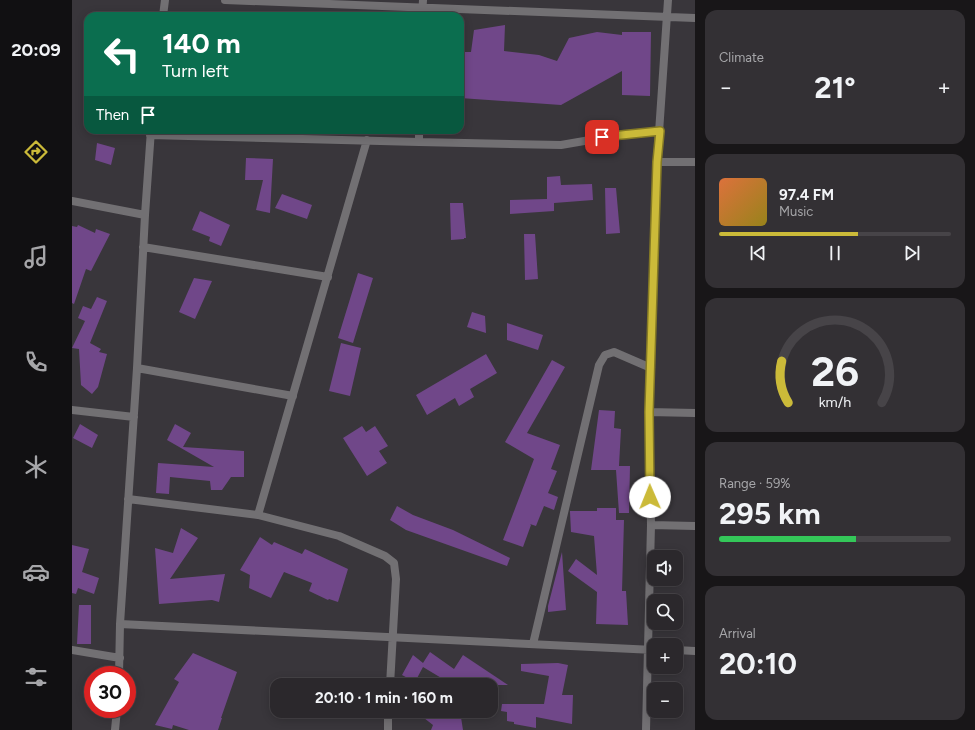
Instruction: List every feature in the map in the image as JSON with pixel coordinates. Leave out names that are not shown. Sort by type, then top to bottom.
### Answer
[{"type":"street","points":[[164,12],[165,0]]},
{"type":"street","points":[[225,0],[695,18]]},
{"type":"street","points":[[651,638],[649,412],[657,162],[668,0]]},
{"type":"street","points":[[182,134],[419,142],[561,144],[590,140],[596,137],[660,131]]},
{"type":"street","points":[[120,666],[120,624],[151,134]]},
{"type":"street","points":[[419,134],[419,142]]},
{"type":"street","points":[[258,515],[368,140]]},
{"type":"street","points":[[657,162],[695,162]]},
{"type":"street","points":[[72,202],[145,215]]},
{"type":"street","points":[[143,247],[328,277]]},
{"type":"street","points":[[532,644],[600,365],[605,355],[614,352],[651,368]]},
{"type":"street","points":[[137,368],[292,396]]},
{"type":"street","points":[[72,410],[134,417]]},
{"type":"street","points":[[649,412],[695,412]]},
{"type":"street","points":[[128,499],[258,515],[339,536],[385,556],[394,563],[396,579],[390,678]]},
{"type":"street","points":[[651,525],[695,526]]},
{"type":"street","points":[[120,624],[647,650]]},
{"type":"street","points":[[72,650],[120,658]]},
{"type":"street","points":[[683,650],[695,651]]},
{"type":"street","points":[[646,730],[650,674]]},
{"type":"street","points":[[115,730],[116,718]]},
{"type":"street","points":[[388,718],[388,730]]},
{"type":"building","points":[[505,25],[504,51],[539,55],[557,61],[569,38],[597,32],[622,35],[622,32],[651,32],[650,96],[622,95],[622,71],[561,105],[464,98],[464,52],[471,52],[474,30]]},
{"type":"building","points":[[97,143],[115,148],[111,165],[95,160]]},
{"type":"building","points":[[246,158],[273,159],[270,213],[256,210],[263,180],[245,180]]},
{"type":"building","points":[[560,176],[561,185],[592,184],[593,200],[554,203],[554,211],[510,214],[510,200],[547,199],[547,177]]},
{"type":"building","points":[[605,188],[616,188],[620,233],[606,234]]},
{"type":"building","points":[[282,194],[312,205],[307,219],[275,208]]},
{"type":"building","points":[[450,203],[463,203],[466,238],[464,239],[451,240]]},
{"type":"building","points":[[200,211],[230,225],[221,246],[209,241],[210,237],[192,230]]},
{"type":"building","points":[[78,225],[95,233],[96,229],[110,234],[91,271],[86,269],[74,304],[72,303],[72,226],[77,227]]},
{"type":"building","points":[[524,234],[535,234],[538,279],[525,280]]},
{"type":"building","points":[[358,273],[373,278],[353,343],[338,338]]},
{"type":"building","points":[[194,278],[212,281],[195,319],[179,312]]},
{"type":"building","points":[[97,297],[107,301],[90,343],[101,349],[99,352],[107,354],[98,387],[92,394],[81,385],[79,349],[72,348],[85,321],[78,318],[83,306],[91,309]]},
{"type":"building","points":[[472,312],[485,316],[486,333],[467,327]]},
{"type":"building","points":[[507,323],[543,335],[538,350],[507,340]]},
{"type":"building","points":[[341,343],[361,348],[350,396],[329,391]]},
{"type":"building","points":[[486,354],[497,373],[470,389],[474,397],[459,406],[455,398],[427,415],[416,395]]},
{"type":"building","points":[[552,360],[565,367],[527,433],[560,445],[551,469],[557,471],[548,493],[558,497],[554,510],[544,506],[536,526],[530,524],[531,525],[523,547],[503,540],[534,459],[505,442]]},
{"type":"building","points":[[599,410],[615,411],[614,428],[621,429],[619,466],[630,466],[629,513],[619,513],[616,470],[591,470]]},
{"type":"building","points":[[80,424],[98,435],[92,448],[73,438]]},
{"type":"building","points":[[175,424],[191,433],[183,447],[244,451],[244,477],[231,477],[222,490],[211,490],[210,481],[170,477],[169,494],[156,493],[158,463],[214,467],[167,440]]},
{"type":"building","points":[[362,426],[366,432],[375,426],[388,446],[379,451],[387,463],[367,476],[343,438]]},
{"type":"building","points":[[397,506],[413,515],[453,530],[510,558],[507,566],[406,530],[390,520]]},
{"type":"building","points":[[597,508],[616,508],[616,520],[624,520],[622,591],[626,591],[628,625],[596,624],[597,592],[568,571],[576,559],[597,575],[594,536],[571,532],[570,511],[597,511]]},
{"type":"building","points":[[181,528],[198,538],[170,579],[225,574],[219,602],[212,600],[159,604],[155,548],[173,553]]},
{"type":"building","points":[[260,537],[272,545],[274,542],[302,554],[305,549],[348,569],[338,602],[328,600],[309,591],[312,583],[284,572],[271,598],[249,588],[250,575],[240,570]]},
{"type":"building","points":[[72,545],[89,549],[82,572],[99,578],[94,594],[78,588],[76,594],[72,593]]},
{"type":"building","points":[[562,552],[566,610],[548,612],[548,606]]},
{"type":"building","points":[[79,605],[91,605],[91,644],[77,644]]},
{"type":"building","points":[[430,652],[454,669],[463,655],[498,678],[441,678],[423,667],[417,678],[408,678],[402,675],[413,655],[423,663]]},
{"type":"building","points":[[193,653],[237,672],[218,730],[189,730],[173,725],[172,729],[155,725],[179,682],[174,679]]},
{"type":"building","points":[[558,663],[568,665],[562,695],[573,695],[572,724],[536,717],[536,728],[514,724],[514,722],[507,721],[507,712],[501,711],[502,704],[544,704],[549,676],[521,671],[521,664]]},
{"type":"building","points":[[498,678],[508,685],[498,685]]},
{"type":"building","points":[[424,718],[461,718],[463,730],[431,730],[433,725]]},
{"type":"route","points":[[602,137],[660,131],[657,162],[649,412],[650,497]]}]
